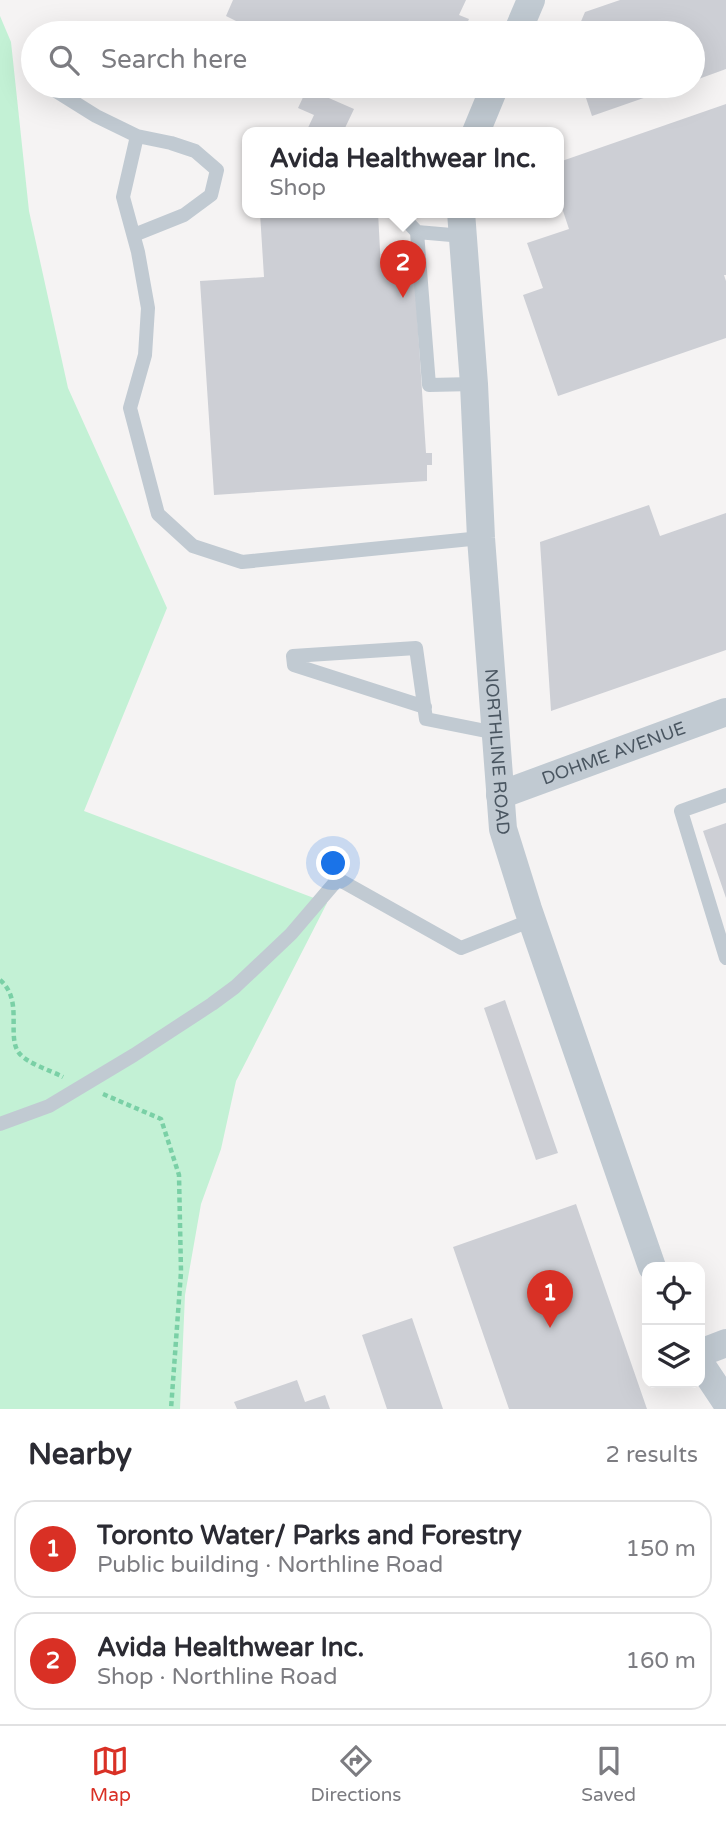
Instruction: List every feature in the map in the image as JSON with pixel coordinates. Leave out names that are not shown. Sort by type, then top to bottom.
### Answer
[{"type":"street","points":[[522,21],[531,0]]},
{"type":"street","points":[[478,127],[490,98]]},
{"type":"street","name":"NORTHLINE ROAD","points":[[462,224],[474,384],[481,538],[503,829],[650,1262]]},
{"type":"street","name":"DOHME AVENUE","points":[[500,795],[724,718]]},
{"type":"street","points":[[705,1351],[726,1343]]},
{"type":"street","points":[[705,1370],[726,1402]]},
{"type":"lane","points":[[67,98],[96,116],[138,136],[171,143],[195,152],[217,170],[211,195],[184,215],[134,235]]},
{"type":"lane","points":[[138,136],[123,197],[134,235],[148,308],[145,355],[130,408],[158,514],[193,546],[242,562],[481,538]]},
{"type":"lane","points":[[404,218],[417,232],[429,385],[474,384]]},
{"type":"lane","points":[[417,232],[462,224]]},
{"type":"lane","points":[[425,707],[294,665],[293,656],[416,648],[425,707],[426,719],[496,733]]},
{"type":"lane","points":[[726,795],[681,811],[726,958]]},
{"type":"lane","points":[[0,1124],[49,1106],[134,1055],[235,987],[290,934],[338,879],[461,948],[532,920]]},
{"type":"path","points":[[0,980],[5,984],[12,1000],[16,1025],[14,1042],[20,1054],[82,1086],[161,1119],[179,1175],[181,1272],[171,1409]]},
{"type":"green space","points":[[0,16],[11,42],[29,211],[68,388],[167,608],[84,811],[327,903],[236,1081],[221,1149],[201,1204],[185,1295],[180,1409],[0,1409]]},
{"type":"building","points":[[233,0],[466,0],[459,15],[469,19],[236,21],[226,16]]},
{"type":"building","points":[[620,0],[726,0],[726,69],[705,77],[705,21],[581,21],[585,12]]},
{"type":"building","points":[[303,98],[329,98],[354,109],[345,127],[308,127],[314,115],[298,108]]},
{"type":"building","points":[[586,98],[644,98],[592,116]]},
{"type":"building","points":[[726,104],[726,338],[558,396],[523,295],[543,288],[527,243],[569,229],[564,214],[564,160]]},
{"type":"building","points":[[260,218],[378,218],[381,269],[414,267],[426,453],[432,453],[432,465],[427,465],[427,481],[214,495],[200,281],[264,277]]},
{"type":"building","points":[[649,505],[660,536],[726,513],[726,650],[551,711],[540,542]]},
{"type":"building","points":[[726,823],[726,898],[703,831]]},
{"type":"building","points":[[505,1000],[558,1153],[536,1160],[484,1008]]},
{"type":"building","points":[[576,1204],[647,1409],[509,1409],[453,1247]]},
{"type":"building","points":[[412,1318],[443,1409],[387,1409],[362,1335]]},
{"type":"building","points":[[297,1380],[305,1402],[325,1395],[330,1409],[237,1409],[234,1402]]},
{"type":"place","name":"Avida Healthwear Inc.","points":[[403,298]]},
{"type":"place","name":"Toronto Water/ Parks and Forestry","points":[[550,1328]]}]
